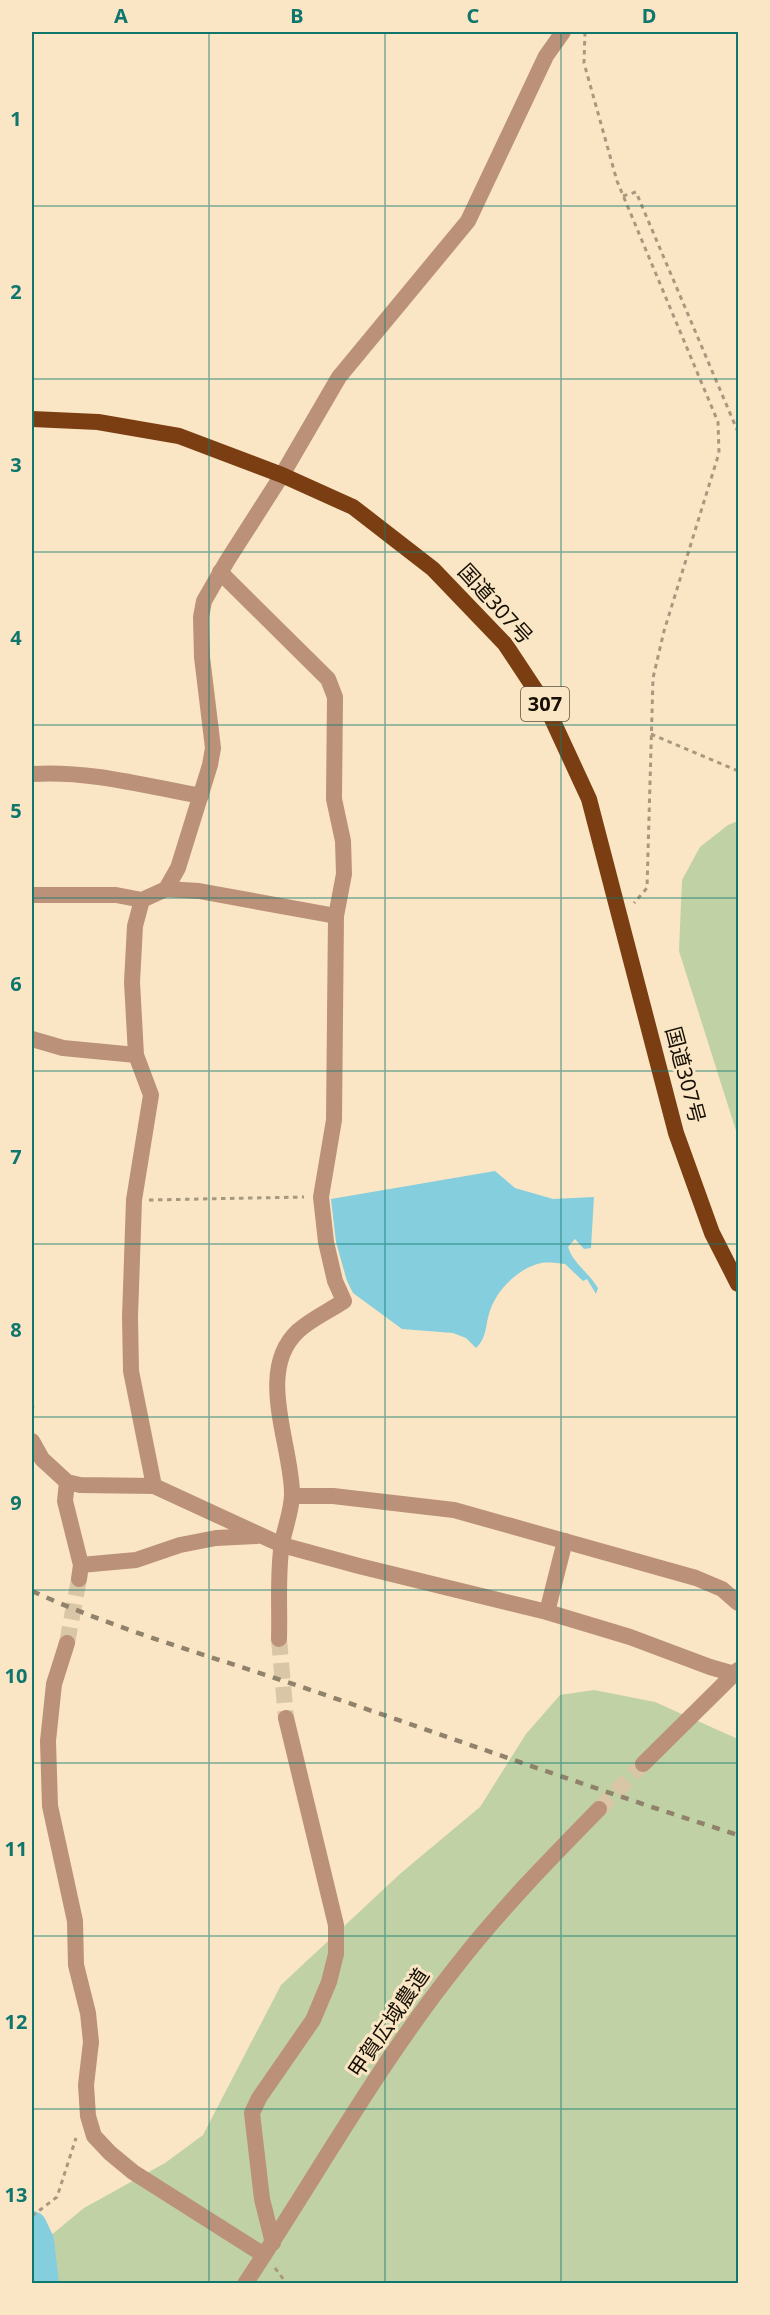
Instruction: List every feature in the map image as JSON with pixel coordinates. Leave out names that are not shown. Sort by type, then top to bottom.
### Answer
[{"type":"highway","name":"国道307号","points":[[32,419],[98,422],[179,436],[282,476],[353,507],[433,569],[505,644],[546,706],[589,799],[676,1133],[712,1233],[738,1284]]},
{"type":"street","points":[[166,889],[178,868],[201,796],[213,748],[202,657],[201,617],[204,601],[282,476],[339,377],[468,221],[546,56],[563,32]]},
{"type":"street","points":[[220,572],[328,679],[335,696],[334,799],[343,841],[344,874],[336,916],[334,1120],[321,1197],[334,1281],[344,1301],[297,1332],[285,1351],[278,1372],[278,1407],[290,1462],[292,1496],[282,1545],[279,1639]]},
{"type":"street","points":[[32,774],[46,773],[114,779],[201,796]]},
{"type":"street","points":[[32,895],[116,895],[142,900],[166,889],[199,891],[336,916]]},
{"type":"street","points":[[142,900],[135,926],[132,982],[136,1055],[151,1095],[134,1200],[130,1317],[131,1371],[154,1486]]},
{"type":"street","points":[[32,1039],[63,1048],[136,1055]]},
{"type":"street","points":[[32,1441],[42,1459],[67,1482],[80,1485],[154,1486],[282,1545],[547,1612],[737,1673],[643,1764]]},
{"type":"street","points":[[67,1482],[65,1501],[80,1572],[136,1560],[180,1545],[216,1538],[261,1536]]},
{"type":"street","points":[[292,1496],[333,1496],[454,1510],[696,1578],[722,1589],[738,1604]]},
{"type":"street","points":[[547,1612],[565,1541]]},
{"type":"street","points":[[67,1643],[54,1684],[48,1741],[50,1806],[73,1911],[76,1965],[88,2013],[91,2042],[86,2085],[89,2119],[94,2136],[133,2172],[268,2249]]},
{"type":"street","points":[[268,2249],[252,2113],[259,2098],[313,2020],[329,1982],[336,1954],[336,1925],[286,1718]]},
{"type":"street","name":"甲賀広域農道","points":[[246,2283],[394,2054],[454,1968],[517,1894],[599,1809]]},
{"type":"path","points":[[585,32],[584,63],[623,196],[718,422],[719,453],[664,631],[653,678],[647,888],[621,918]]},
{"type":"path","points":[[623,196],[636,192],[738,432]]},
{"type":"path","points":[[651,734],[738,771]]},
{"type":"path","points":[[134,1200],[321,1197]]},
{"type":"path","points":[[32,1403],[32,1414]]},
{"type":"path","points":[[32,2215],[57,2197],[77,2133],[89,2119]]},
{"type":"green space","points":[[738,821],[738,1137],[679,951],[682,880],[700,847],[728,825]]},
{"type":"green space","points":[[594,1690],[655,1702],[738,1739],[738,2283],[32,2284],[32,2264],[50,2236],[84,2208],[165,2163],[203,2135],[281,1985],[401,1873],[480,1807],[526,1734],[560,1695]]},
{"type":"water","points":[[495,1171],[515,1188],[553,1199],[594,1197],[591,1248],[584,1249],[575,1239],[568,1247],[570,1253],[598,1288],[596,1294],[587,1279],[583,1281],[565,1264],[544,1263],[532,1266],[516,1275],[496,1297],[484,1336],[476,1348],[466,1338],[453,1333],[402,1329],[353,1293],[347,1281],[336,1242],[331,1199]]},
{"type":"waterway","points":[[32,2226],[39,2241],[44,2284]]},
{"type":"tunnel","points":[[67,1643],[79,1579]]},
{"type":"tunnel","points":[[279,1639],[286,1718]]},
{"type":"tunnel","points":[[599,1809],[643,1764]]},
{"type":"railway","points":[[32,1591],[129,1630],[738,1835]]}]
